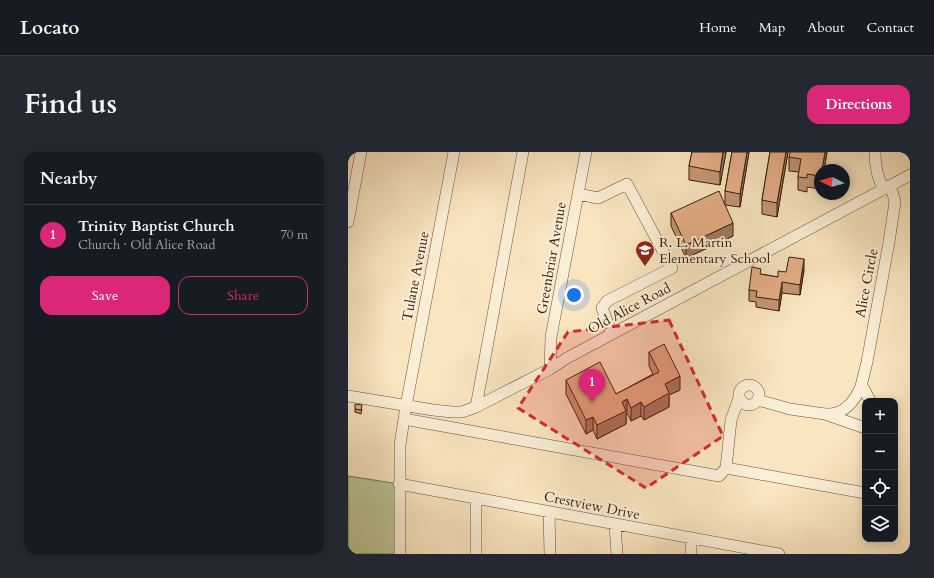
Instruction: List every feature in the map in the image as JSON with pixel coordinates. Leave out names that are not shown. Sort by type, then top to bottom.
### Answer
[{"type":"street","points":[[348,222],[361,152]]},
{"type":"street","name":"Tulane Avenue","points":[[400,554],[400,445],[454,152]]},
{"type":"street","points":[[476,407],[523,152]]},
{"type":"street","name":"Greenbriar Avenue","points":[[550,369],[551,338],[586,152]]},
{"type":"street","name":"Alice Circle","points":[[826,414],[839,412],[848,407],[854,400],[861,386],[867,362],[889,242],[894,202],[893,194],[880,182],[875,163],[875,152]]},
{"type":"street","name":"Old Alice Road","points":[[348,396],[452,412],[462,412],[476,407],[550,369],[567,358],[910,175]]},
{"type":"street","points":[[578,194],[598,198],[627,184],[672,268],[607,301],[602,308],[612,334]]},
{"type":"street","points":[[404,419],[719,476],[726,468],[731,420],[742,387],[747,384],[758,388],[760,394],[758,400]]},
{"type":"street","points":[[861,386],[868,398]]},
{"type":"street","name":"Alice Circle","points":[[739,398],[743,403],[749,405],[754,404],[758,400],[790,409],[826,414],[862,427]]},
{"type":"street","points":[[726,468],[862,492]]},
{"type":"street","name":"Crestview Drive","points":[[400,484],[691,538],[758,552],[779,554]]},
{"type":"street","points":[[476,498],[476,554]]},
{"type":"street","points":[[549,512],[550,554]]},
{"type":"street","points":[[615,524],[617,554]]},
{"type":"street","points":[[690,554],[691,538]]},
{"type":"highlighted area","points":[[669,320],[723,436],[646,488],[518,408],[568,332]]},
{"type":"green space","points":[[348,476],[399,484],[400,554],[348,554]]},
{"type":"building","points":[[692,152],[723,152],[720,172],[689,166]]},
{"type":"building","points":[[732,152],[747,152],[740,194],[725,191]]},
{"type":"building","points":[[770,152],[786,152],[777,203],[762,200]]},
{"type":"building","points":[[790,152],[825,152],[823,164],[814,164],[814,175],[807,174],[807,178],[798,177],[801,159],[789,157]]},
{"type":"building","points":[[719,191],[733,223],[686,245],[671,213]]},
{"type":"building","points":[[789,257],[804,259],[800,285],[782,282],[779,300],[756,297],[757,291],[749,290],[752,267],[761,269],[760,274],[778,277],[778,271],[786,272]]},
{"type":"building","points":[[664,344],[680,376],[665,384],[669,393],[644,407],[641,402],[631,408],[627,399],[622,402],[626,411],[597,425],[593,417],[586,420],[566,380],[600,362],[616,394],[659,372],[649,352]]},
{"type":"building","points":[[355,404],[362,405],[361,410],[355,409]]},
{"type":"place","name":"R. L. Martin Elementary School","points":[[645,267]]},
{"type":"place","name":"Trinity Baptist Church","points":[[592,402]]}]
